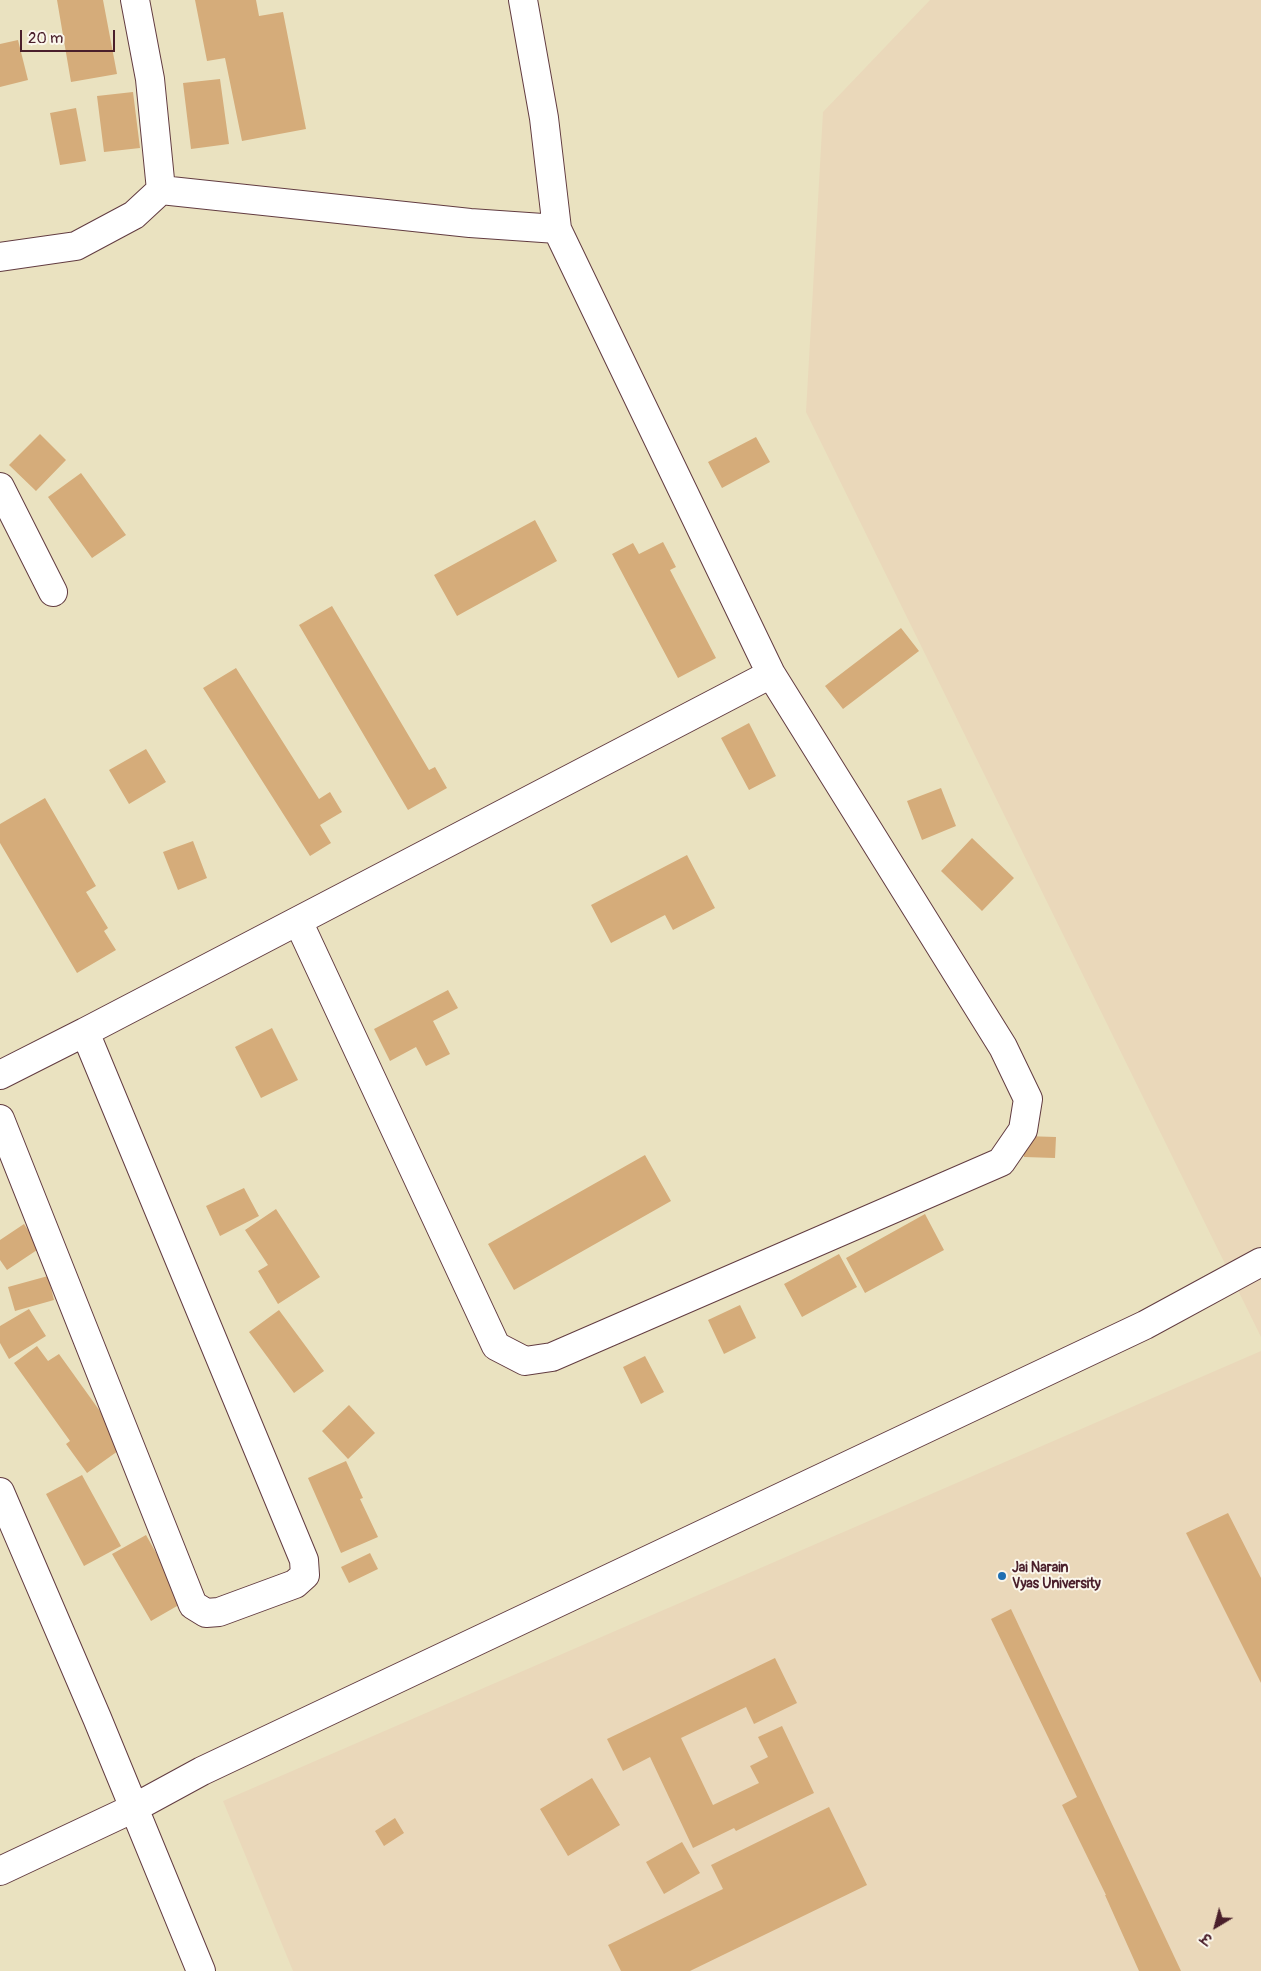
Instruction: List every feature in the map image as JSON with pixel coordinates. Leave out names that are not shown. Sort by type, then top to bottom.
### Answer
[{"type":"street","points":[[135,0],[150,79],[161,190]]},
{"type":"street","points":[[298,921],[496,1346],[525,1361],[552,1357],[1001,1162],[1023,1130],[1028,1099],[1003,1047],[771,674],[557,230],[544,118],[522,0]]},
{"type":"street","points":[[0,257],[76,246],[134,215],[161,190],[470,223],[557,230]]},
{"type":"street","points":[[0,487],[53,592]]},
{"type":"street","points":[[0,1075],[771,674]]},
{"type":"street","points":[[0,1119],[193,1605],[206,1613],[220,1612],[295,1584],[305,1574],[304,1560],[85,1032]]},
{"type":"street","points":[[0,1871],[134,1808],[202,1771],[1144,1325],[1261,1262]]},
{"type":"street","points":[[0,1492],[201,1971]]},
{"type":"shaded area","points":[[930,0],[1261,0],[1261,1337],[806,412],[823,112]]},
{"type":"shaded area","name":"Jai Narain Vyas University","points":[[1261,1351],[1261,1971],[293,1971],[223,1801]]},
{"type":"building","points":[[57,0],[103,0],[117,74],[71,82]]},
{"type":"building","points":[[195,0],[256,0],[259,16],[283,12],[306,129],[242,141],[225,58],[207,61]]},
{"type":"building","points":[[18,40],[28,80],[0,87],[0,44]]},
{"type":"building","points":[[220,79],[229,144],[191,149],[183,83]]},
{"type":"building","points":[[133,92],[140,148],[104,152],[97,96]]},
{"type":"building","points":[[76,108],[86,161],[60,165],[50,113]]},
{"type":"building","points":[[40,434],[66,460],[36,491],[9,465]]},
{"type":"building","points":[[756,437],[770,462],[722,488],[708,462]]},
{"type":"building","points":[[81,473],[126,535],[92,558],[48,497]]},
{"type":"building","points":[[535,520],[557,561],[457,616],[434,575]]},
{"type":"building","points":[[663,542],[676,567],[670,570],[716,658],[678,678],[612,554],[633,543],[639,554]]},
{"type":"building","points":[[332,606],[429,770],[435,767],[447,788],[408,810],[299,625]]},
{"type":"building","points":[[901,628],[919,651],[843,709],[825,686]]},
{"type":"building","points":[[236,668],[319,799],[330,792],[342,812],[320,825],[331,843],[310,856],[203,688]]},
{"type":"building","points":[[749,723],[776,776],[749,790],[721,738]]},
{"type":"building","points":[[146,749],[166,782],[129,804],[109,770]]},
{"type":"building","points":[[941,788],[956,826],[922,840],[907,801]]},
{"type":"building","points":[[45,798],[96,886],[86,892],[108,928],[104,931],[116,950],[77,973],[0,843],[0,824]]},
{"type":"building","points":[[972,838],[1014,878],[982,911],[941,871]]},
{"type":"building","points":[[193,841],[207,878],[178,890],[163,852]]},
{"type":"building","points":[[687,855],[715,908],[673,930],[665,915],[611,943],[591,905]]},
{"type":"building","points":[[448,990],[458,1008],[433,1021],[450,1054],[426,1066],[416,1047],[390,1061],[374,1029]]},
{"type":"building","points":[[272,1028],[298,1080],[261,1098],[235,1047]]},
{"type":"building","points":[[1024,1136],[1056,1137],[1055,1158],[1024,1157]]},
{"type":"building","points":[[645,1155],[671,1201],[514,1290],[488,1244]]},
{"type":"building","points":[[244,1188],[259,1216],[220,1236],[206,1206]]},
{"type":"building","points":[[276,1209],[320,1277],[278,1304],[258,1271],[268,1265],[245,1230]]},
{"type":"building","points":[[925,1214],[944,1250],[865,1293],[846,1258]]},
{"type":"building","points":[[24,1224],[40,1248],[7,1270],[0,1260],[0,1240]]},
{"type":"building","points":[[839,1254],[857,1287],[802,1317],[784,1284]]},
{"type":"building","points":[[48,1276],[54,1300],[15,1311],[8,1287]]},
{"type":"building","points":[[740,1305],[756,1338],[724,1354],[708,1320]]},
{"type":"building","points":[[29,1309],[46,1336],[9,1359],[0,1343],[0,1326]]},
{"type":"building","points":[[279,1310],[324,1371],[294,1393],[249,1332]]},
{"type":"building","points":[[37,1346],[48,1361],[59,1354],[125,1446],[87,1473],[66,1444],[70,1441],[14,1363]]},
{"type":"building","points":[[645,1356],[664,1392],[641,1404],[623,1367]]},
{"type":"building","points":[[349,1405],[375,1433],[348,1459],[322,1431]]},
{"type":"building","points":[[346,1461],[363,1498],[360,1499],[378,1537],[341,1553],[308,1478]]},
{"type":"building","points":[[82,1475],[121,1546],[84,1566],[46,1494]]},
{"type":"building","points":[[1228,1513],[1261,1578],[1261,1683],[1186,1533]]},
{"type":"building","points":[[146,1535],[184,1602],[151,1621],[112,1554]]},
{"type":"building","points":[[370,1553],[378,1569],[349,1583],[341,1567]]},
{"type":"building","points":[[1011,1609],[1181,1971],[1139,1971],[1106,1895],[1062,1805],[1077,1797],[991,1619]]},
{"type":"building","points":[[775,1658],[797,1703],[754,1724],[746,1707],[681,1738],[713,1805],[759,1783],[750,1766],[768,1757],[758,1737],[782,1726],[814,1793],[736,1831],[734,1828],[693,1848],[650,1757],[623,1771],[607,1739]]},
{"type":"building","points":[[592,1778],[620,1825],[568,1856],[540,1809]]},
{"type":"building","points":[[829,1807],[867,1885],[690,1971],[621,1971],[608,1945],[723,1889],[711,1865]]},
{"type":"building","points":[[395,1818],[404,1833],[384,1846],[375,1831]]},
{"type":"building","points":[[682,1842],[700,1873],[664,1894],[646,1862]]},
{"type":"place","name":"Jai Narain Vyas University","points":[[1002,1576]]}]
